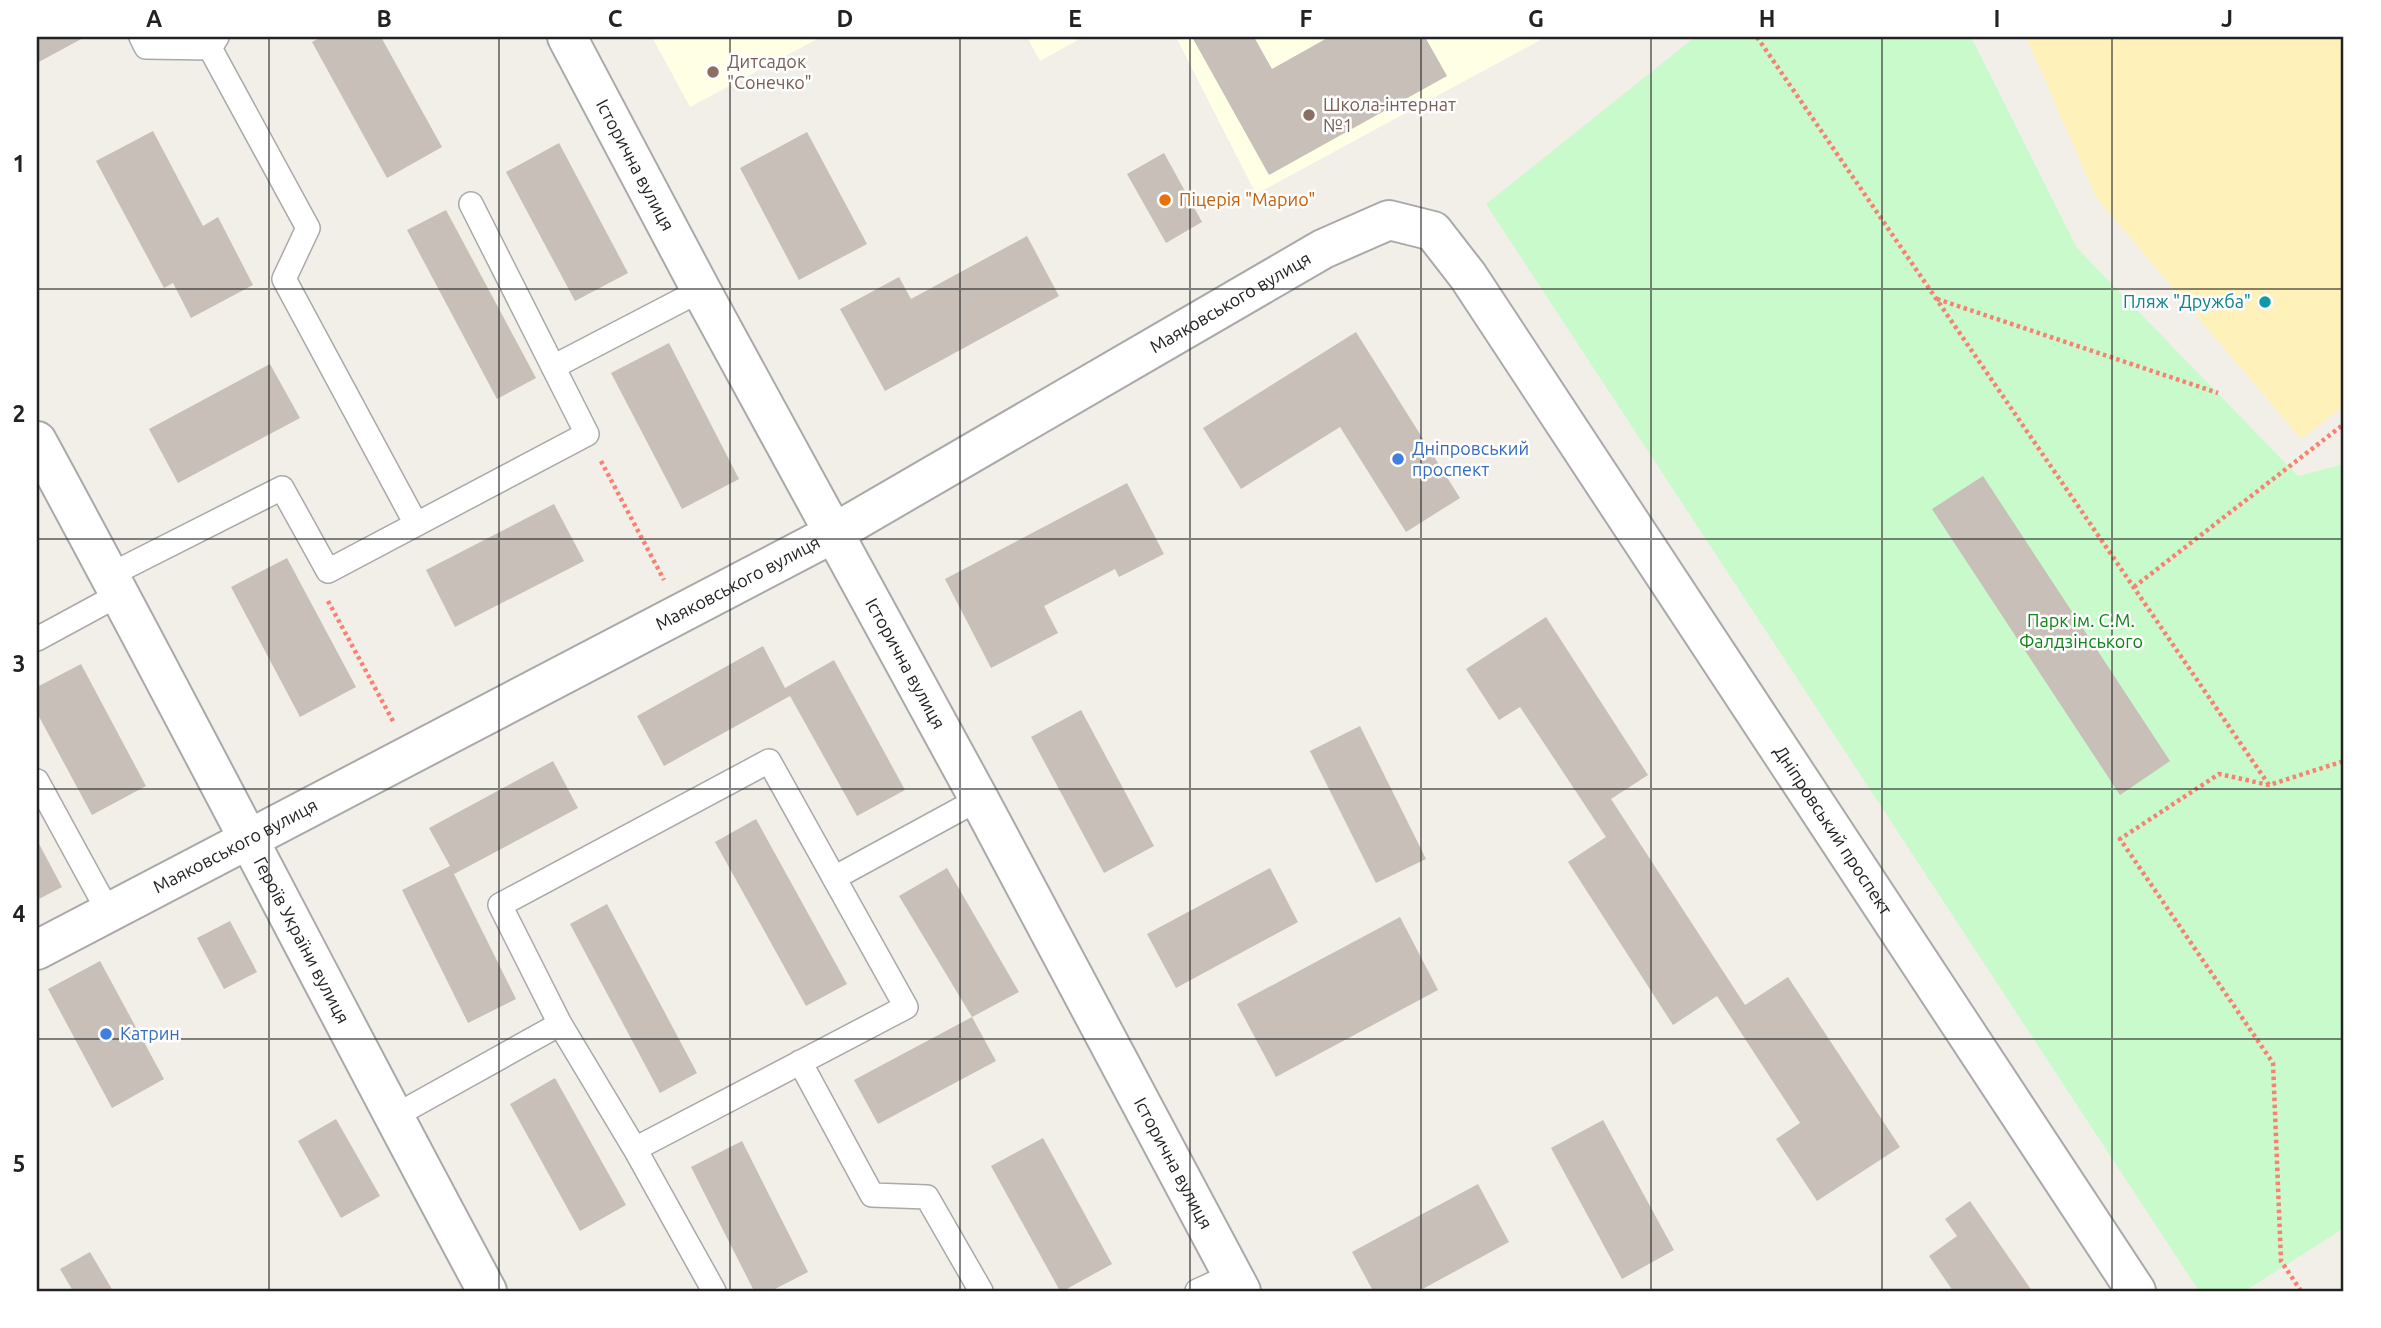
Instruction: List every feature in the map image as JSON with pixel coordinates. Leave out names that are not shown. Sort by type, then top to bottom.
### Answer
[{"type":"street","name":"Історична вулиця","points":[[567,37],[1237,1283]]},
{"type":"street","name":"Маяковського вулиця","points":[[37,950],[834,533],[1323,249],[1389,220],[1433,231]]},
{"type":"street","name":"Дніпровський проспект","points":[[1433,231],[1468,276],[2136,1291]]},
{"type":"street","name":"Героїв України вулиця","points":[[37,441],[487,1291]]},
{"type":"lane","points":[[141,37],[146,47],[214,42],[308,228],[285,279],[416,524]]},
{"type":"lane","points":[[37,639],[115,585],[282,488],[328,570],[587,434],[471,204]]},
{"type":"lane","points":[[553,367],[701,290]]},
{"type":"lane","points":[[635,1149],[906,1007],[769,761],[500,905],[560,1024],[635,1149],[714,1291]]},
{"type":"lane","points":[[37,781],[108,911]]},
{"type":"lane","points":[[834,878],[979,799]]},
{"type":"lane","points":[[393,1117],[560,1024]]},
{"type":"lane","points":[[800,1062],[872,1195],[927,1197],[981,1291]]},
{"type":"lane","points":[[1197,1291],[1237,1283]]},
{"type":"path","points":[[1757,37],[2269,785]]},
{"type":"path","points":[[1937,299],[2218,393]]},
{"type":"path","points":[[2134,587],[2344,424]]},
{"type":"path","points":[[587,434],[664,581]]},
{"type":"path","points":[[328,570],[328,600],[395,723]]},
{"type":"path","points":[[2301,1291],[2281,1261],[2273,1063],[2120,839],[2219,775],[2269,785],[2344,761]]},
{"type":"shaded area","name":"Дитсадок \"Сонечко\"","points":[[652,37],[821,37],[690,107]]},
{"type":"shaded area","points":[[1027,37],[1083,37],[1040,61]]},
{"type":"shaded area","name":"Школа-інтернат №1","points":[[1176,37],[1546,37],[1256,194]]},
{"type":"sand","name":"Пляж \"Дружба\"","points":[[2026,37],[2344,37],[2344,406],[2301,439],[2096,197]]},
{"type":"green space","name":"Парк ім. С.М. Фалдзінського","points":[[1695,37],[1971,37],[2077,248],[2298,476],[2344,464],[2344,1228],[2245,1291],[2199,1291],[1486,204]]},
{"type":"building","points":[[37,37],[85,37],[37,63]]},
{"type":"building","points":[[321,37],[381,37],[442,147],[387,178],[312,42]]},
{"type":"building","name":"Школа-інтернат №1","points":[[1192,37],[1254,37],[1272,69],[1329,37],[1425,37],[1447,76],[1269,175]]},
{"type":"building","points":[[153,131],[203,226],[218,217],[253,285],[191,318],[173,283],[164,288],[96,161]]},
{"type":"building","points":[[807,132],[867,244],[799,280],[740,168]]},
{"type":"building","points":[[559,143],[628,273],[575,301],[506,172]]},
{"type":"building","points":[[1164,153],[1202,222],[1166,243],[1127,174]]},
{"type":"building","points":[[446,210],[536,378],[497,399],[407,230]]},
{"type":"building","points":[[1027,236],[1059,296],[885,391],[840,309],[899,277],[911,299]]},
{"type":"building","name":"Дніпровський проспект","points":[[1356,332],[1460,498],[1406,532],[1340,427],[1241,489],[1203,428]]},
{"type":"building","points":[[669,343],[739,479],[682,509],[611,373]]},
{"type":"building","points":[[270,364],[300,418],[178,483],[149,429]]},
{"type":"building","points":[[1983,476],[2170,761],[2120,795],[1932,509]]},
{"type":"building","points":[[1127,483],[1164,554],[1119,577],[1115,569],[1044,606],[1058,633],[991,668],[945,579]]},
{"type":"building","points":[[554,504],[584,561],[455,627],[426,570]]},
{"type":"building","points":[[287,558],[356,687],[300,717],[231,587]]},
{"type":"building","points":[[1546,617],[1648,775],[1611,799],[1745,1005],[1788,977],[1900,1147],[1817,1201],[1776,1139],[1800,1123],[1717,996],[1673,1025],[1568,862],[1606,837],[1520,707],[1499,720],[1466,669]]},
{"type":"building","points":[[763,646],[785,688],[834,660],[905,790],[857,816],[790,696],[664,766],[637,716]]},
{"type":"building","points":[[81,664],[146,786],[92,815],[37,713],[37,687]]},
{"type":"building","points":[[1081,710],[1154,846],[1104,873],[1031,737]]},
{"type":"building","points":[[1360,726],[1426,859],[1376,883],[1310,751]]},
{"type":"building","points":[[553,761],[578,808],[454,874],[516,999],[468,1023],[402,890],[450,866],[429,828]]},
{"type":"building","points":[[756,819],[847,984],[806,1006],[715,842]]},
{"type":"building","points":[[37,840],[62,887],[37,900]]},
{"type":"building","points":[[947,868],[1019,992],[972,1017],[899,896]]},
{"type":"building","points":[[1270,868],[1298,922],[1176,988],[1147,934]]},
{"type":"building","points":[[607,904],[697,1073],[660,1093],[570,924]]},
{"type":"building","points":[[1400,917],[1438,990],[1276,1077],[1237,1004]]},
{"type":"building","points":[[230,921],[257,972],[224,989],[197,938]]},
{"type":"building","name":"Катрин","points":[[100,961],[164,1079],[112,1108],[48,989]]},
{"type":"building","points":[[972,1017],[996,1061],[878,1124],[854,1080]]},
{"type":"building","points":[[555,1078],[626,1205],[580,1231],[510,1104]]},
{"type":"building","points":[[336,1119],[380,1196],[341,1218],[298,1141]]},
{"type":"building","points":[[1603,1120],[1674,1250],[1622,1279],[1551,1148]]},
{"type":"building","points":[[1043,1138],[1112,1264],[1063,1291],[1060,1291],[991,1166]]},
{"type":"building","points":[[742,1141],[808,1272],[771,1291],[754,1291],[691,1167]]},
{"type":"building","points":[[1478,1184],[1509,1242],[1419,1291],[1373,1291],[1352,1252]]},
{"type":"building","points":[[1970,1201],[2032,1291],[1953,1291],[1929,1256],[1957,1236],[1945,1219]]},
{"type":"building","points":[[90,1252],[113,1291],[73,1291],[60,1269]]},
{"type":"place","name":"Дитсадок \"Сонечко\"","points":[[713,72]]},
{"type":"place","name":"Школа-інтернат №1","points":[[1309,115]]},
{"type":"place","name":"Піцерія \"Марио\"","points":[[1165,200]]},
{"type":"place","name":"Пляж \"Дружба\"","points":[[2265,302]]},
{"type":"place","name":"Дніпровський проспект","points":[[1398,459]]},
{"type":"place","name":"Катрин","points":[[106,1034]]}]
